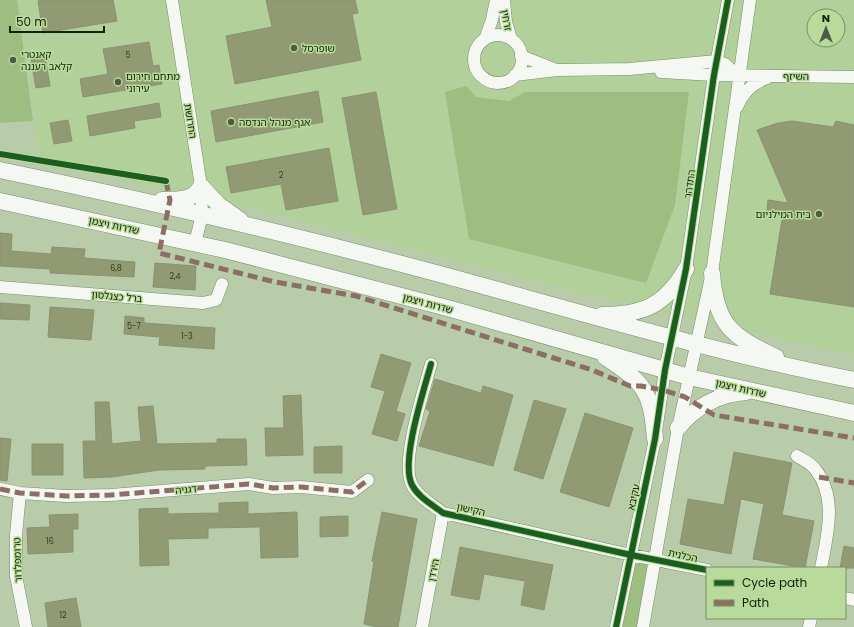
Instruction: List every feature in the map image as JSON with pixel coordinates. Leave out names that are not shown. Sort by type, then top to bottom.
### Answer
[{"type":"main road","points":[[0,170],[154,201],[181,199],[196,194],[201,186],[228,212],[240,220],[259,227]]},
{"type":"main road","points":[[137,198],[202,215],[259,227],[442,275],[696,345],[854,380]]},
{"type":"main road","name":"שדרות ויצמן","points":[[0,201],[195,243],[451,309],[689,377],[854,413]]},
{"type":"main road","points":[[587,315],[627,314],[653,306],[671,292],[686,269]]},
{"type":"main road","points":[[712,273],[717,305],[724,321],[736,335],[751,345],[813,372]]},
{"type":"main road","points":[[590,348],[627,372],[645,391],[652,408],[655,439]]},
{"type":"main road","points":[[678,428],[696,410],[708,403],[739,393],[756,391]]},
{"type":"street","name":"החרושת","points":[[172,0],[201,186],[202,215],[195,243]]},
{"type":"street","name":"זרחין","points":[[485,39],[492,20],[496,0]]},
{"type":"street","name":"זרחין","points":[[504,0],[506,22],[511,39]]},
{"type":"street","name":"התדהר","points":[[666,370],[686,269],[714,75],[728,0]]},
{"type":"street","points":[[643,627],[678,428],[712,273],[738,76],[750,0]]},
{"type":"street","points":[[496,35],[511,39],[517,45],[521,56],[520,68],[515,75],[502,82],[495,82],[481,76],[476,69],[474,55],[477,48],[485,39],[496,35]]},
{"type":"street","name":"השיזף","points":[[521,56],[557,70]]},
{"type":"street","points":[[717,62],[725,64],[738,76]]},
{"type":"street","name":"השיזף","points":[[515,75],[557,70],[629,69],[717,62]]},
{"type":"street","name":"השיזף","points":[[629,69],[738,76],[854,77]]},
{"type":"street","points":[[732,121],[738,104],[751,85],[773,76]]},
{"type":"street","name":"ברל כצנלסון","points":[[0,287],[202,303],[216,300],[222,284]]},
{"type":"street","name":"הקישון","points":[[430,364],[411,441],[409,465],[411,484],[421,496],[443,513],[631,555],[656,559]]},
{"type":"street","name":"עקיבא","points":[[616,627],[655,439],[666,370]]},
{"type":"street","points":[[797,456],[815,468],[827,491],[830,512],[821,567]]},
{"type":"street","name":"דגניה","points":[[0,489],[20,493],[66,496],[111,495],[249,484],[273,488],[301,487],[352,492],[368,480]]},
{"type":"street","name":"טרומפלדור","points":[[20,493],[16,535],[16,576],[26,627]]},
{"type":"street","name":"הירדן","points":[[422,627],[443,513]]},
{"type":"street","name":"הכלנית","points":[[656,559],[706,570]]},
{"type":"shaded area","name":"קאנטרי קלאב רעננה","points":[[0,0],[17,0],[33,121],[0,123]]},
{"type":"shaded area","points":[[17,0],[854,0],[854,354],[825,349],[594,296],[247,207],[40,160]]},
{"type":"shaded area","points":[[466,86],[476,97],[509,101],[525,92],[689,92],[675,205],[646,283],[469,239],[445,92]]},
{"type":"shaded area","points":[[633,562],[648,564],[637,627],[621,627]]},
{"type":"building","points":[[113,0],[117,21],[43,33],[38,1]]},
{"type":"building","name":"שופרסל","points":[[266,0],[355,0],[358,13],[352,14],[361,60],[235,84],[226,36],[272,27]]},
{"type":"building","points":[[149,42],[153,66],[159,65],[162,84],[83,97],[80,79],[108,74],[103,49]]},
{"type":"building","points":[[45,57],[50,86],[36,88],[31,60]]},
{"type":"building","points":[[318,91],[323,122],[216,142],[211,111]]},
{"type":"building","points":[[376,92],[397,209],[363,215],[342,98]]},
{"type":"building","name":"מתחם חירום עירוני","points":[[159,103],[161,117],[134,121],[135,128],[90,136],[87,116]]},
{"type":"building","points":[[68,120],[72,141],[54,144],[50,123]]},
{"type":"building","name":"בית המילניום","points":[[792,121],[833,127],[836,121],[854,125],[854,307],[770,294],[783,213],[767,210],[768,200],[788,203],[757,130],[778,123]]},
{"type":"building","points":[[329,148],[338,201],[286,210],[281,184],[231,193],[226,167]]},
{"type":"building","points":[[0,233],[12,234],[11,251],[51,254],[52,247],[85,249],[84,258],[135,262],[134,277],[50,273],[50,269],[0,266]]},
{"type":"building","points":[[155,263],[196,266],[195,290],[153,287]]},
{"type":"building","points":[[0,303],[30,305],[29,320],[0,319]]},
{"type":"building","points":[[50,307],[94,310],[91,340],[48,337]]},
{"type":"building","points":[[125,316],[144,318],[144,323],[215,328],[214,349],[159,345],[160,337],[124,334]]},
{"type":"building","points":[[381,354],[411,363],[396,411],[405,414],[397,441],[372,434],[385,391],[371,387]]},
{"type":"building","points":[[435,379],[481,393],[483,386],[513,395],[493,466],[419,446],[430,411],[426,409]]},
{"type":"building","points":[[301,395],[303,455],[266,456],[265,428],[284,428],[283,396]]},
{"type":"building","points":[[534,400],[566,409],[543,479],[514,470]]},
{"type":"building","points":[[95,402],[109,402],[112,444],[141,441],[138,407],[153,406],[157,444],[217,443],[217,439],[246,439],[247,465],[205,466],[205,469],[159,470],[112,477],[84,478],[83,441],[96,441]]},
{"type":"building","points":[[585,413],[633,428],[609,507],[560,492]]},
{"type":"building","points":[[0,438],[11,439],[7,481],[0,480]]},
{"type":"building","points":[[32,444],[63,444],[63,475],[32,475]]},
{"type":"building","points":[[342,446],[342,473],[314,473],[314,447]]},
{"type":"building","points":[[734,452],[792,463],[782,515],[814,521],[805,567],[753,559],[764,504],[741,499],[731,554],[680,544],[688,499],[724,505]]},
{"type":"building","points":[[248,502],[248,514],[297,512],[298,557],[261,558],[260,527],[208,528],[208,538],[168,539],[169,565],[140,566],[139,509],[168,508],[168,514],[219,513],[219,503]]},
{"type":"building","points":[[382,512],[417,519],[398,627],[377,627],[364,624],[374,562],[372,561]]},
{"type":"building","points":[[78,514],[78,529],[73,529],[73,552],[28,554],[27,528],[50,527],[49,515]]},
{"type":"building","points":[[348,516],[348,536],[320,537],[320,517]]},
{"type":"building","points":[[844,546],[854,548],[854,568],[840,567]]},
{"type":"building","points":[[460,547],[553,565],[544,610],[521,605],[525,581],[484,574],[479,600],[451,595]]},
{"type":"building","points":[[76,598],[81,627],[48,627],[45,603]]},
{"type":"marked path","points":[[166,181],[170,200],[159,253],[275,282],[356,296],[592,370],[630,386],[641,386],[663,390],[685,397],[714,415],[854,438]]},
{"type":"marked path","points":[[819,477],[854,483]]},
{"type":"marked path","points":[[0,489],[20,493],[66,496],[111,495],[249,484],[273,488],[301,487],[352,492],[368,480]]},
{"type":"cycle path","points":[[616,627],[655,439],[665,370],[686,269],[714,75],[728,0]]},
{"type":"cycle path","points":[[0,154],[166,181]]},
{"type":"cycle path","points":[[431,364],[414,426],[409,460],[409,474],[412,485],[430,504],[443,513],[631,555],[706,570]]},
{"type":"place","name":"שופרסל","points":[[294,48]]},
{"type":"place","name":"קאנטרי קלאב רעננה","points":[[13,60]]},
{"type":"place","name":"מתחם חירום עירוני","points":[[118,82]]},
{"type":"place","name":"אגף מנהל הנדסה","points":[[231,122]]},
{"type":"place","name":"בית המילניום","points":[[819,214]]}]
